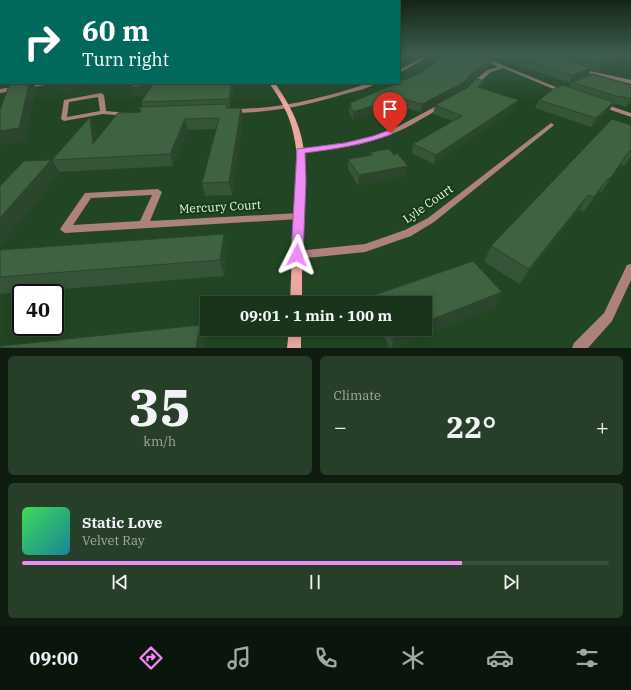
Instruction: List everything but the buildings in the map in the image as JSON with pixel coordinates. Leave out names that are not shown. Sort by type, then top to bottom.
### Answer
[{"type":"street","points":[[465,92],[492,70]]},
{"type":"street","points":[[511,70],[570,94]]},
{"type":"street","points":[[584,70],[631,82]]},
{"type":"street","points":[[0,91],[40,84]]},
{"type":"street","points":[[273,84],[288,106],[295,126],[300,151],[301,181],[296,296]]},
{"type":"street","points":[[228,111],[267,110],[340,94],[371,84]]},
{"type":"street","points":[[103,112],[101,94],[66,101],[64,119],[103,112],[118,115],[132,115]]},
{"type":"street","points":[[300,151],[345,145],[376,138],[390,133],[449,101]]},
{"type":"street","points":[[597,103],[631,115]]},
{"type":"street","name":"Lyle Court","points":[[297,255],[365,248],[408,233],[431,220],[551,125]]},
{"type":"street","name":"Mercury Court","points":[[143,225],[158,192],[88,195],[65,229],[143,225],[299,216]]},
{"type":"street","points":[[579,348],[608,317],[631,268]]},
{"type":"street","points":[[294,348],[295,336]]},
{"type":"route","points":[[297,255],[301,181],[300,151],[345,145],[376,138],[390,133]]}]
